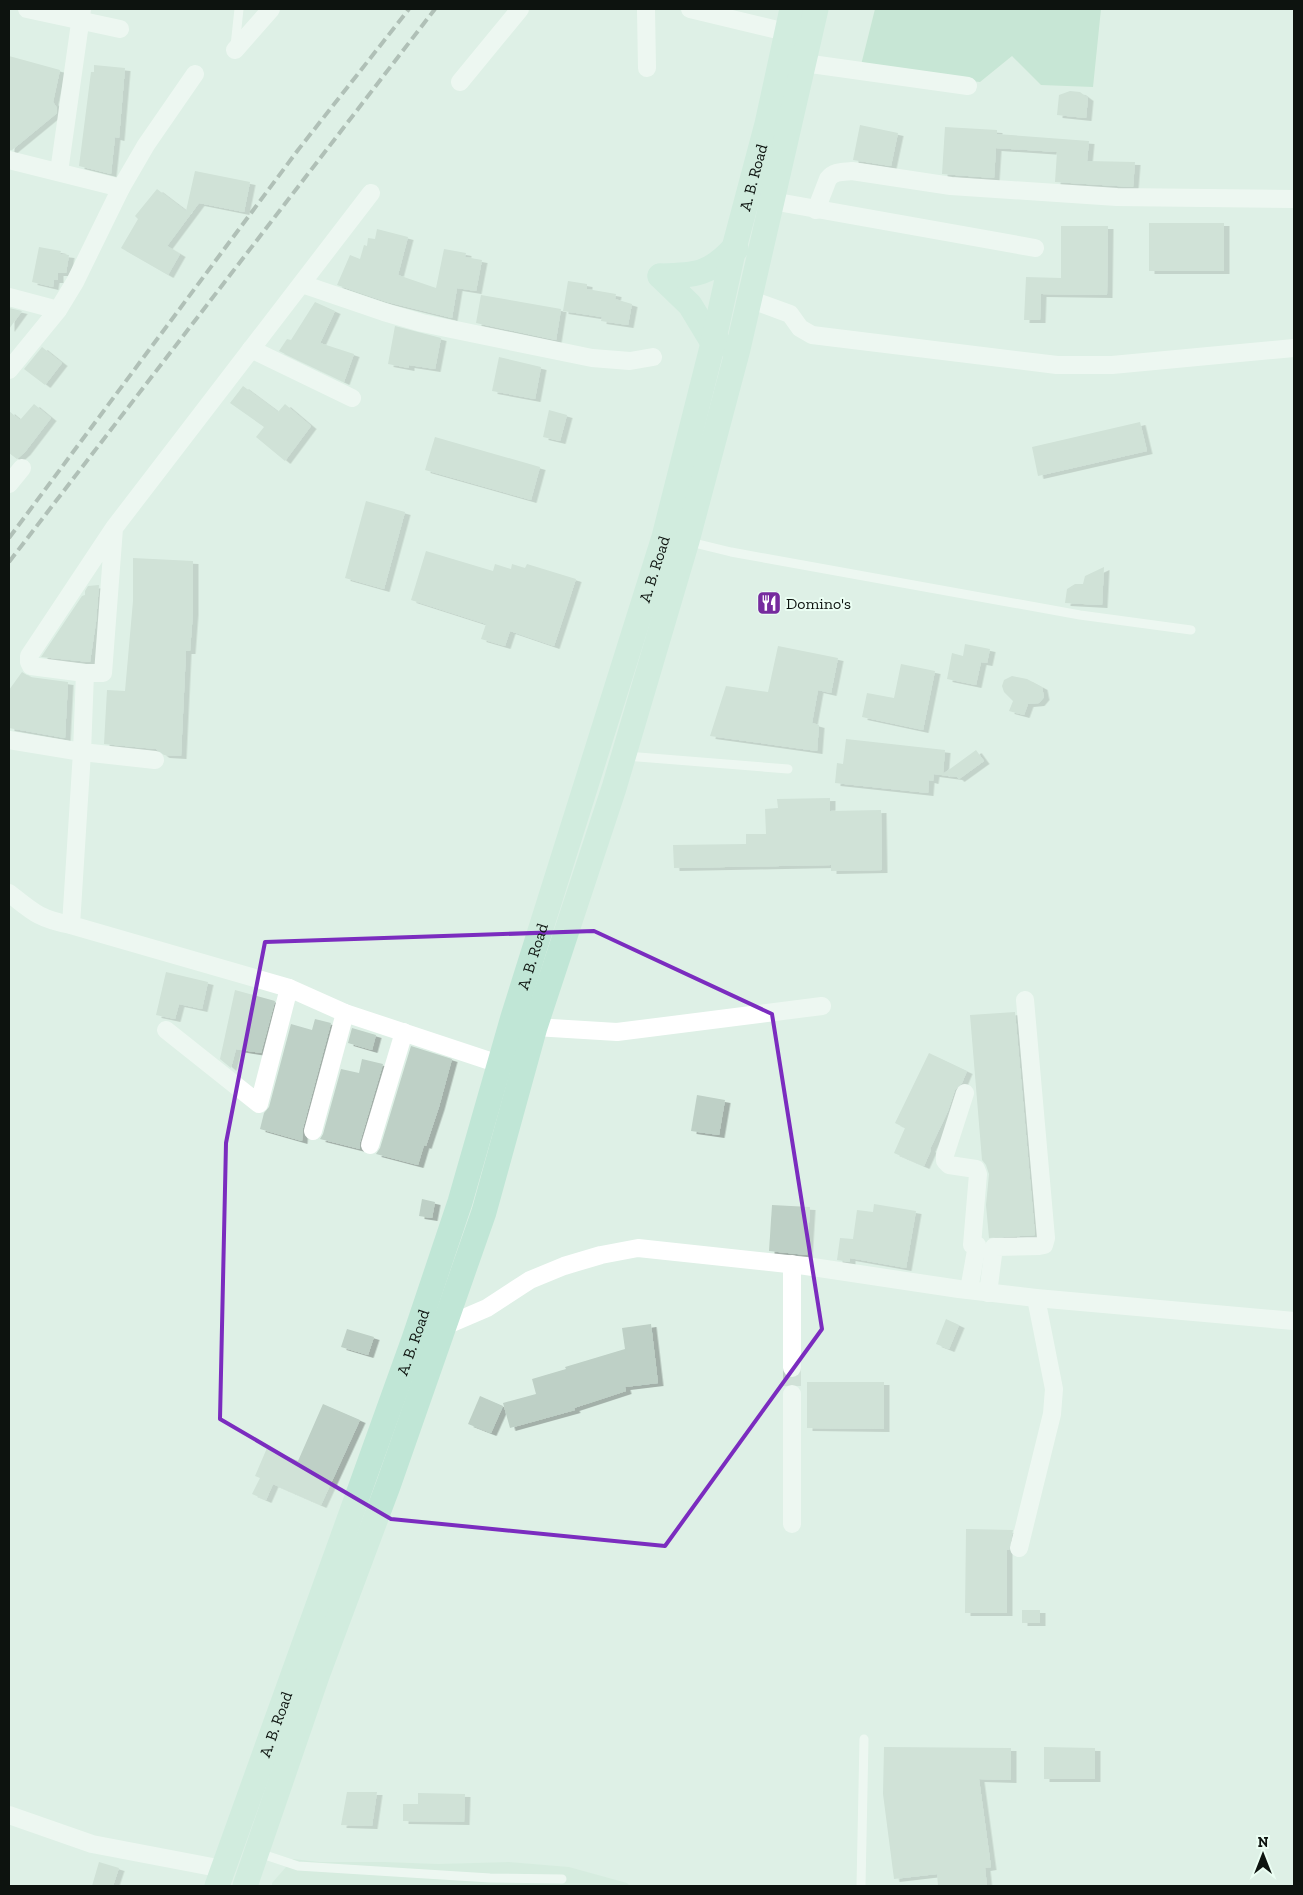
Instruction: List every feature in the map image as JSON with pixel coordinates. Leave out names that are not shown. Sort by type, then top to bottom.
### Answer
[{"type":"main road","name":"A. B. Road","points":[[245,1886],[318,1673],[445,1326],[484,1212],[534,1027],[623,756],[687,541],[738,349],[816,9]]},
{"type":"main road","name":"A. B. Road","points":[[220,1878],[460,1202],[499,1064],[664,537],[713,342],[734,248],[767,124],[789,20]]},
{"type":"main road","points":[[738,349],[713,342],[690,305],[660,276],[688,276],[703,272],[714,267],[734,248],[760,254]]},
{"type":"main road","points":[[724,293],[749,299]]},
{"type":"main road","points":[[433,1280],[458,1289]]},
{"type":"street","points":[[27,9],[82,14],[120,29]]},
{"type":"street","points":[[235,50],[271,9]]},
{"type":"street","points":[[460,82],[520,9]]},
{"type":"street","points":[[646,9],[647,68]]},
{"type":"street","points":[[690,9],[789,20]]},
{"type":"street","points":[[59,172],[82,14]]},
{"type":"street","points":[[804,62],[968,86]]},
{"type":"street","points":[[9,370],[58,310],[75,282],[121,188],[146,145],[195,74]]},
{"type":"street","points":[[9,160],[121,188]]},
{"type":"street","points":[[816,210],[828,178],[839,172],[852,171],[951,186],[1117,197],[1294,199]]},
{"type":"street","points":[[114,528],[103,673],[85,673],[31,666],[29,656],[114,528],[371,193]]},
{"type":"street","points":[[772,202],[1036,248]]},
{"type":"street","points":[[302,284],[384,312],[422,322],[592,358],[630,361],[654,357]]},
{"type":"street","points":[[9,297],[58,310]]},
{"type":"street","points":[[749,299],[790,314],[800,328],[812,335],[1057,365],[1112,365],[1294,348]]},
{"type":"street","points":[[251,349],[352,398]]},
{"type":"street","points":[[9,484],[22,468]]},
{"type":"street","points":[[71,925],[85,673]]},
{"type":"street","points":[[9,740],[82,752],[155,760]]},
{"type":"street","points":[[9,893],[36,915],[47,920],[71,925],[289,988],[345,1012],[499,1064]]},
{"type":"street","points":[[166,1030],[259,1104],[289,988]]},
{"type":"street","points":[[966,1093],[945,1155],[945,1161],[949,1166],[976,1169],[978,1174],[972,1245],[1044,1245],[1046,1238],[1025,1000]]},
{"type":"street","points":[[534,1027],[617,1032],[822,1006]]},
{"type":"street","points":[[313,1131],[345,1012]]},
{"type":"street","points":[[370,1145],[404,1032]]},
{"type":"street","points":[[969,1290],[985,1246]]},
{"type":"street","points":[[985,1246],[988,1292]]},
{"type":"street","points":[[445,1326],[487,1308],[530,1280],[564,1266],[601,1255],[638,1248],[792,1264],[1036,1298],[1294,1322]]},
{"type":"street","points":[[792,1264],[792,1368]]},
{"type":"street","points":[[1019,1548],[1052,1414],[1054,1388],[1036,1298]]},
{"type":"street","points":[[792,1394],[792,1524]]},
{"type":"street","points":[[9,1815],[92,1844],[220,1878]]},
{"type":"lane","points":[[235,50],[239,9]]},
{"type":"lane","points":[[687,541],[731,552],[1070,614],[1191,630]]},
{"type":"lane","points":[[623,756],[788,769]]},
{"type":"lane","points":[[862,1886],[864,1739]]},
{"type":"lane","points":[[256,1852],[298,1866],[470,1877],[562,1879]]},
{"type":"highlighted area","points":[[594,931],[772,1014],[822,1329],[665,1546],[391,1519],[220,1419],[226,1143],[265,942]]},
{"type":"shaded area","points":[[293,1859],[320,1862],[438,1864],[509,1862],[569,1867],[627,1883],[630,1886],[272,1886],[272,1883]]},
{"type":"green space","points":[[875,9],[1101,9],[1093,87],[1041,85],[1012,56],[980,82],[860,69]]},
{"type":"building","points":[[9,56],[60,70],[53,102],[57,108],[57,113],[12,150],[9,150]]},
{"type":"building","points":[[94,65],[125,68],[119,138],[115,137],[111,174],[79,166],[91,72],[94,72]]},
{"type":"building","points":[[1070,91],[1080,92],[1088,98],[1086,118],[1057,115],[1059,95]]},
{"type":"building","points":[[860,125],[898,133],[891,166],[853,160]]},
{"type":"building","points":[[945,127],[997,130],[997,134],[1089,141],[1087,161],[1135,162],[1133,187],[1055,182],[1057,152],[996,148],[994,178],[942,174]]},
{"type":"building","points":[[195,171],[250,182],[244,212],[199,203],[167,246],[180,254],[168,275],[121,248],[138,219],[135,216],[157,189],[186,211]]},
{"type":"building","points":[[1149,223],[1224,223],[1224,271],[1149,271]]},
{"type":"building","points":[[1061,226],[1108,226],[1107,295],[1041,294],[1040,320],[1024,320],[1026,277],[1061,278]]},
{"type":"building","points":[[377,229],[408,237],[398,275],[436,288],[444,249],[466,253],[465,257],[482,260],[476,291],[457,288],[452,318],[387,302],[337,285],[350,255],[360,259],[364,245],[367,246],[368,238],[375,239]]},
{"type":"building","points":[[39,247],[61,251],[60,254],[69,255],[66,273],[58,273],[58,280],[54,280],[53,287],[32,282]]},
{"type":"building","points":[[568,281],[587,284],[587,289],[616,294],[615,299],[632,304],[628,325],[601,321],[602,317],[563,311]]},
{"type":"building","points":[[481,295],[561,309],[556,340],[476,323]]},
{"type":"building","points":[[315,302],[335,311],[320,343],[354,354],[344,382],[279,351],[287,339],[291,340]]},
{"type":"building","points":[[9,308],[22,311],[9,329]]},
{"type":"building","points":[[395,326],[441,338],[435,369],[409,365],[409,368],[388,364]]},
{"type":"building","points":[[42,347],[62,363],[45,385],[24,369]]},
{"type":"building","points":[[499,357],[541,367],[535,399],[492,391]]},
{"type":"building","points":[[243,386],[278,412],[285,404],[311,426],[285,461],[256,437],[264,427],[230,403]]},
{"type":"building","points":[[34,404],[51,418],[25,452],[17,459],[9,453],[9,411],[20,420]]},
{"type":"building","points":[[549,410],[567,415],[560,441],[543,437]]},
{"type":"building","points":[[1140,422],[1147,451],[1038,476],[1032,447]]},
{"type":"building","points":[[435,437],[540,467],[531,500],[425,470]]},
{"type":"building","points":[[366,501],[405,512],[384,589],[345,578]]},
{"type":"building","points":[[426,551],[493,571],[495,564],[511,569],[512,564],[525,568],[527,564],[576,579],[554,646],[510,631],[505,646],[481,639],[486,624],[411,600]]},
{"type":"building","points":[[133,558],[193,561],[193,612],[190,651],[186,651],[181,756],[164,755],[156,749],[104,744],[107,690],[125,691],[133,601]]},
{"type":"building","points":[[1104,567],[1102,605],[1065,603],[1067,589],[1075,584],[1083,584],[1085,576]]},
{"type":"building","points":[[99,585],[90,662],[41,657],[82,596],[85,595],[88,586]]},
{"type":"building","points":[[965,644],[990,649],[987,663],[981,662],[976,685],[947,679],[952,653],[963,656]]},
{"type":"building","points":[[778,646],[838,658],[831,693],[818,690],[812,723],[819,725],[817,751],[710,736],[726,686],[768,692]]},
{"type":"building","points":[[901,664],[935,671],[923,730],[862,717],[867,693],[894,698]]},
{"type":"building","points":[[22,672],[30,677],[68,682],[65,738],[9,728],[9,690]]},
{"type":"building","points":[[1012,676],[1027,679],[1042,687],[1044,697],[1039,703],[1028,704],[1024,715],[1009,711],[1013,701],[1004,692],[1002,686],[1004,680]]},
{"type":"building","points":[[846,739],[945,750],[943,774],[976,750],[984,761],[959,779],[957,777],[934,774],[933,781],[929,780],[928,793],[835,783],[837,763],[843,764]]},
{"type":"building","points":[[830,798],[830,811],[881,810],[882,870],[831,871],[831,865],[674,868],[673,845],[746,844],[746,834],[766,834],[765,809],[778,808],[777,799]]},
{"type":"building","points":[[166,972],[208,982],[202,1009],[179,1004],[175,1019],[156,1015]]},
{"type":"building","points":[[235,990],[275,1001],[261,1053],[236,1049],[231,1068],[220,1059]]},
{"type":"building","points":[[1015,1012],[1035,1235],[989,1238],[986,1205],[989,1174],[982,1160],[970,1015]]},
{"type":"building","points":[[315,1019],[331,1023],[303,1128],[302,1141],[260,1129],[264,1113],[269,1107],[291,1024],[312,1030]]},
{"type":"building","points":[[352,1028],[376,1035],[372,1050],[348,1043]]},
{"type":"building","points":[[411,1046],[452,1059],[439,1107],[418,1165],[376,1154],[380,1148]]},
{"type":"building","points":[[929,1053],[967,1071],[962,1083],[955,1090],[924,1166],[894,1153],[905,1128],[895,1123]]},
{"type":"building","points":[[362,1059],[383,1064],[360,1142],[360,1149],[320,1139],[341,1069],[359,1073]]},
{"type":"building","points":[[697,1095],[725,1100],[719,1135],[691,1131]]},
{"type":"building","points":[[422,1199],[435,1202],[432,1218],[419,1216]]},
{"type":"building","points":[[874,1204],[916,1211],[906,1268],[850,1258],[850,1262],[837,1260],[840,1238],[853,1239],[857,1210],[873,1212]]},
{"type":"building","points":[[772,1205],[810,1207],[807,1255],[769,1251]]},
{"type":"building","points":[[946,1319],[959,1325],[949,1349],[936,1344]]},
{"type":"building","points":[[651,1324],[658,1383],[625,1387],[626,1391],[574,1408],[575,1410],[510,1428],[503,1403],[536,1394],[532,1379],[625,1349],[622,1328]]},
{"type":"building","points":[[347,1329],[374,1337],[368,1355],[341,1347]]},
{"type":"building","points":[[807,1382],[884,1382],[884,1429],[807,1428]]},
{"type":"building","points":[[480,1396],[503,1406],[491,1433],[468,1424]]},
{"type":"building","points":[[323,1404],[360,1420],[321,1505],[273,1484],[266,1500],[252,1494],[260,1478],[255,1476],[267,1448],[298,1461]]},
{"type":"building","points":[[966,1529],[1013,1530],[1009,1550],[1007,1550],[1007,1613],[965,1613]]},
{"type":"building","points":[[1022,1610],[1040,1610],[1040,1623],[1022,1623]]},
{"type":"building","points":[[884,1747],[1011,1748],[1011,1780],[979,1779],[991,1867],[985,1868],[987,1886],[938,1886],[937,1874],[894,1879],[883,1794]]},
{"type":"building","points":[[1044,1747],[1095,1748],[1095,1779],[1044,1779]]},
{"type":"building","points":[[347,1792],[377,1792],[372,1826],[341,1825]]},
{"type":"building","points":[[418,1793],[465,1794],[464,1822],[403,1821],[403,1804],[418,1804]]},
{"type":"building","points":[[99,1862],[119,1868],[113,1886],[92,1886]]},
{"type":"tunnel","points":[[792,1368],[792,1394]]},
{"type":"railway","points":[[9,538],[298,150],[409,9]]},
{"type":"railway","points":[[9,562],[435,9]]},
{"type":"place","name":"Domino's","points":[[769,603]]}]
